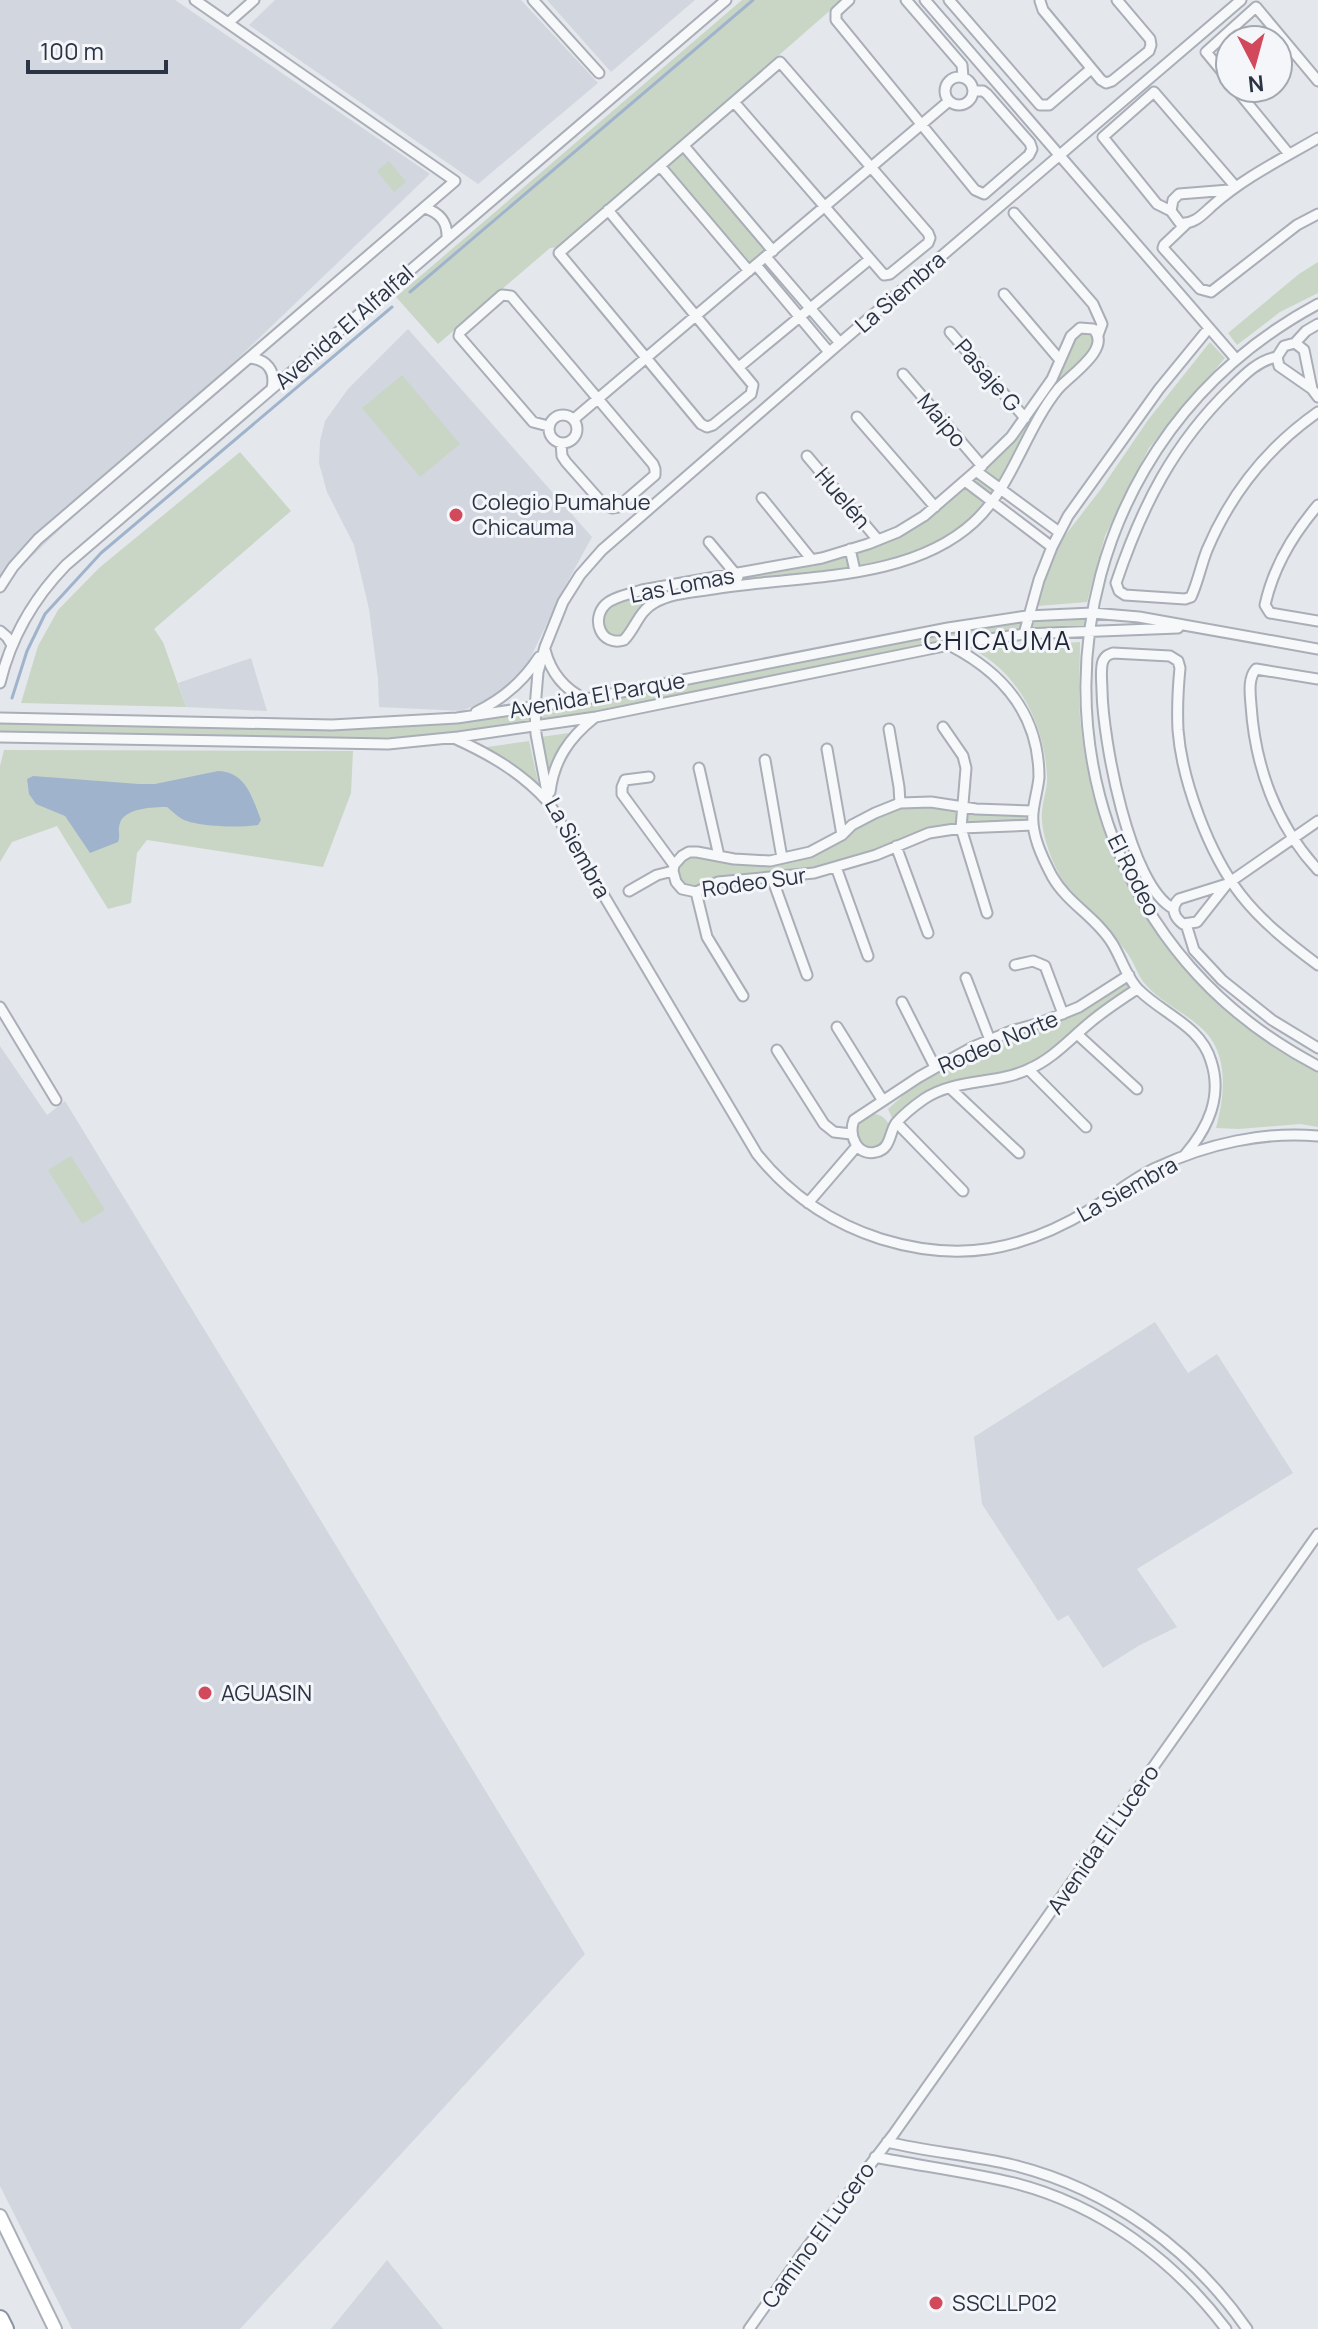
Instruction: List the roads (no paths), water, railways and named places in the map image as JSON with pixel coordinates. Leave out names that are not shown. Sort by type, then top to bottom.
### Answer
[{"type":"highway","points":[[0,2319],[5,2329]]},
{"type":"street","points":[[195,0],[228,23],[254,0]]},
{"type":"street","points":[[533,0],[599,73]]},
{"type":"street","name":"Avenida El Alfalfal","points":[[0,683],[12,645],[37,599],[66,565],[726,0]]},
{"type":"street","points":[[849,0],[836,12],[836,20],[975,190],[982,194],[989,191],[1032,149],[987,94],[973,91]]},
{"type":"street","points":[[906,0],[962,65],[963,77]]},
{"type":"street","points":[[925,0],[1236,359]]},
{"type":"street","points":[[949,0],[1040,105],[1049,105],[1091,69]]},
{"type":"street","points":[[1047,0],[1039,0],[1043,10],[1106,83],[1149,51],[1151,45],[1150,39],[1117,0]]},
{"type":"street","name":"La Siembra","points":[[1241,0],[602,550],[580,575],[563,602],[545,647],[538,672],[535,726],[549,803],[757,1154],[771,1172],[808,1203],[862,1233],[902,1245],[946,1251],[985,1250],[1013,1245],[1053,1229],[1091,1209],[1156,1167],[1182,1157],[1266,1136],[1318,1136]]},
{"type":"street","points":[[1237,24],[1256,7],[1270,24]]},
{"type":"street","name":"Avenida El Alfalfal","points":[[0,587],[38,539],[455,181],[228,23]]},
{"type":"street","points":[[1214,45],[1206,52],[1214,62]]},
{"type":"street","points":[[1294,52],[1318,81]]},
{"type":"street","points":[[608,210],[752,382],[752,392],[707,427],[701,424],[559,253],[608,210],[684,146],[734,102],[780,62],[930,238],[928,243],[888,275],[882,273],[734,102]]},
{"type":"street","points":[[954,77],[963,77],[971,82],[973,91],[967,103],[957,105],[949,101],[944,93],[946,83],[954,77]]},
{"type":"street","points":[[1186,224],[1157,204],[1103,137],[1154,92],[1232,188]]},
{"type":"street","points":[[574,419],[949,101]]},
{"type":"street","points":[[1248,104],[1289,154]]},
{"type":"street","points":[[1318,138],[1232,188],[1196,220],[1186,224],[1163,248],[1200,289],[1211,292],[1297,225],[1318,214]]},
{"type":"street","points":[[684,146],[840,343]]},
{"type":"street","points":[[660,166],[829,352]]},
{"type":"street","points":[[1171,211],[1173,200],[1182,193],[1232,188]]},
{"type":"street","points":[[425,208],[443,219],[447,239]]},
{"type":"street","points":[[1014,213],[1093,304],[1102,324],[1098,335]]},
{"type":"street","points":[[739,367],[870,259]]},
{"type":"street","points":[[1004,294],[1060,360]]},
{"type":"street","points":[[548,426],[533,422],[459,336],[502,295],[511,296],[654,466],[655,471],[652,478],[620,505],[609,507],[566,462],[561,443]]},
{"type":"street","name":"El Rodeo","points":[[1318,304],[1236,359],[1188,409],[1146,468],[1123,512],[1102,565],[1089,632],[1085,697],[1092,760],[1110,828],[1133,881],[1163,930],[1217,994],[1262,1032],[1318,1066]]},
{"type":"street","points":[[1318,324],[1295,343],[1284,346],[1277,357],[1262,361],[1235,385],[1204,417],[1176,453],[1154,488],[1137,525],[1116,583],[1119,591],[1125,595],[1191,597],[1211,541],[1239,489],[1273,449],[1318,412]]},
{"type":"street","name":"Las Lomas","points":[[1098,335],[1089,328],[1076,330],[1071,336],[1043,400],[1024,442],[1001,489],[973,522],[937,547],[896,563],[855,571],[741,584],[660,600],[646,608],[629,634],[620,641],[605,639],[599,618],[602,609],[615,599],[642,590],[812,560],[878,540],[911,524],[979,469],[1025,418],[1043,400],[1093,355],[1099,343],[1098,335]]},
{"type":"street","points":[[1024,634],[1027,616],[1059,532],[1159,389],[1209,328]]},
{"type":"street","name":"Pasaje G","points":[[950,332],[1025,418]]},
{"type":"street","points":[[1295,343],[1304,350],[1315,393]]},
{"type":"street","points":[[1277,357],[1279,366],[1315,393]]},
{"type":"street","points":[[249,358],[268,365],[274,379],[272,388]]},
{"type":"street","name":"Maipo","points":[[903,374],[979,469]]},
{"type":"street","points":[[558,415],[574,419],[576,434],[571,441],[561,443],[549,435],[550,421],[558,415]]},
{"type":"street","points":[[857,417],[935,507]]},
{"type":"street","name":"Huelén","points":[[807,456],[878,540]]},
{"type":"street","points":[[979,469],[1059,532]]},
{"type":"street","points":[[965,481],[1052,547]]},
{"type":"street","points":[[762,498],[812,560]]},
{"type":"street","points":[[1318,505],[1285,552],[1265,605],[1270,613],[1318,621]]},
{"type":"street","points":[[709,542],[737,574],[741,584]]},
{"type":"street","points":[[850,549],[855,571]]},
{"type":"street","name":"Avenida El Parque","points":[[0,718],[332,725],[466,717],[586,699],[948,628],[1027,616],[1092,613],[1139,617],[1318,649]]},
{"type":"street","name":"Avenida El Parque","points":[[0,737],[388,744],[596,717],[949,645],[1024,634],[1187,627]]},
{"type":"street","points":[[0,631],[12,645]]},
{"type":"street","points":[[949,645],[975,658],[1000,681],[1030,722],[1036,742],[1039,779],[1033,825],[1042,856],[1054,879],[1067,898],[1098,925],[1111,942],[1137,989],[1195,1033],[1206,1047],[1215,1074],[1213,1104],[1208,1124],[1182,1157]]},
{"type":"street","points":[[545,647],[549,663],[558,678],[572,692],[586,699]]},
{"type":"street","points":[[466,717],[514,688],[545,647]]},
{"type":"street","points":[[1174,909],[1164,902],[1142,866],[1115,787],[1103,708],[1102,665],[1110,654],[1170,656],[1178,661],[1178,729],[1182,758],[1207,834],[1229,883],[1261,917],[1318,965]]},
{"type":"street","points":[[1318,679],[1260,669],[1254,670],[1251,675],[1252,718],[1260,764],[1274,802],[1293,838],[1318,870]]},
{"type":"street","points":[[549,803],[559,757],[574,735],[596,717]]},
{"type":"street","points":[[175,721],[171,730],[175,739]]},
{"type":"street","points":[[388,744],[392,734],[389,723]]},
{"type":"street","points":[[329,744],[336,736],[332,725]]},
{"type":"street","points":[[943,727],[963,756],[965,776],[961,828],[987,913]]},
{"type":"street","points":[[889,729],[900,803]]},
{"type":"street","points":[[453,737],[502,762],[527,780],[549,803]]},
{"type":"street","points":[[827,749],[842,835]]},
{"type":"street","points":[[765,760],[782,858]]},
{"type":"street","points":[[699,768],[719,856]]},
{"type":"street","points":[[629,891],[674,868],[622,794],[625,780],[649,777]]},
{"type":"street","name":"Rodeo Sur","points":[[1033,811],[900,803],[852,825],[842,835],[810,852],[770,861],[689,852],[674,868],[676,882],[682,889],[696,892],[718,882],[814,873],[876,855],[929,833],[961,828],[1033,825]]},
{"type":"street","points":[[1229,883],[1179,899],[1174,904],[1176,919],[1186,924],[1197,922],[1229,883],[1318,821]]},
{"type":"street","points":[[896,846],[928,933]]},
{"type":"street","points":[[810,852],[814,873]]},
{"type":"street","points":[[836,867],[868,956]]},
{"type":"street","points":[[772,878],[807,975]]},
{"type":"street","points":[[696,892],[707,937],[743,996]]},
{"type":"street","points":[[1186,924],[1194,950],[1222,980],[1264,1013],[1318,1048]]},
{"type":"street","points":[[1015,965],[1033,961],[1045,966],[1063,1014]]},
{"type":"street","name":"Rodeo Norte","points":[[851,1134],[854,1120],[935,1067],[990,1040],[1074,1009],[1129,975]]},
{"type":"street","points":[[966,978],[990,1040]]},
{"type":"street","name":"Rodeo Norte","points":[[857,1146],[870,1152],[883,1149],[897,1123],[928,1097],[950,1088],[1010,1077],[1029,1070],[1137,989]]},
{"type":"street","points":[[902,1002],[935,1067]]},
{"type":"street","points":[[0,1007],[56,1100]]},
{"type":"street","points":[[1074,1009],[1086,1025]]},
{"type":"street","points":[[837,1027],[883,1101]]},
{"type":"street","points":[[1077,1034],[1137,1089]]},
{"type":"street","points":[[777,1050],[824,1124],[834,1132],[851,1134],[857,1146],[808,1203]]},
{"type":"street","points":[[1029,1070],[1086,1127]]},
{"type":"street","points":[[919,1077],[916,1082],[919,1092],[928,1097]]},
{"type":"street","points":[[950,1088],[1019,1153]]},
{"type":"street","points":[[897,1123],[963,1191]]},
{"type":"street","name":"Avenida El Lucero","points":[[887,2142],[1318,1534]]},
{"type":"street","points":[[887,2142],[1012,2165],[1055,2178],[1094,2195],[1144,2225],[1187,2259],[1214,2286],[1247,2329]]},
{"type":"street","name":"Camino El Lucero","points":[[749,2329],[887,2142]]},
{"type":"street","points":[[875,2157],[1014,2183],[1079,2206],[1153,2253],[1185,2282],[1226,2329]]},
{"type":"street","points":[[0,2216],[55,2329]]},
{"type":"water","points":[[218,771],[228,772],[247,787],[261,820],[258,825],[230,827],[198,824],[182,819],[167,807],[147,808],[133,811],[123,818],[118,842],[90,853],[65,816],[36,804],[29,794],[27,779],[33,776],[155,784]]},
{"type":"waterway","points":[[410,292],[753,0]]},
{"type":"waterway","points":[[12,698],[27,651],[45,614],[101,553],[392,307]]},
{"type":"place","name":"Colegio Pumahue Chicauma","points":[[456,515]]},
{"type":"place","name":"AGUASIN","points":[[205,1693]]},
{"type":"place","name":"SSCLLP02","points":[[936,2303]]},
{"type":"district","name":"CHICAUMA","points":[[998,641]]}]
